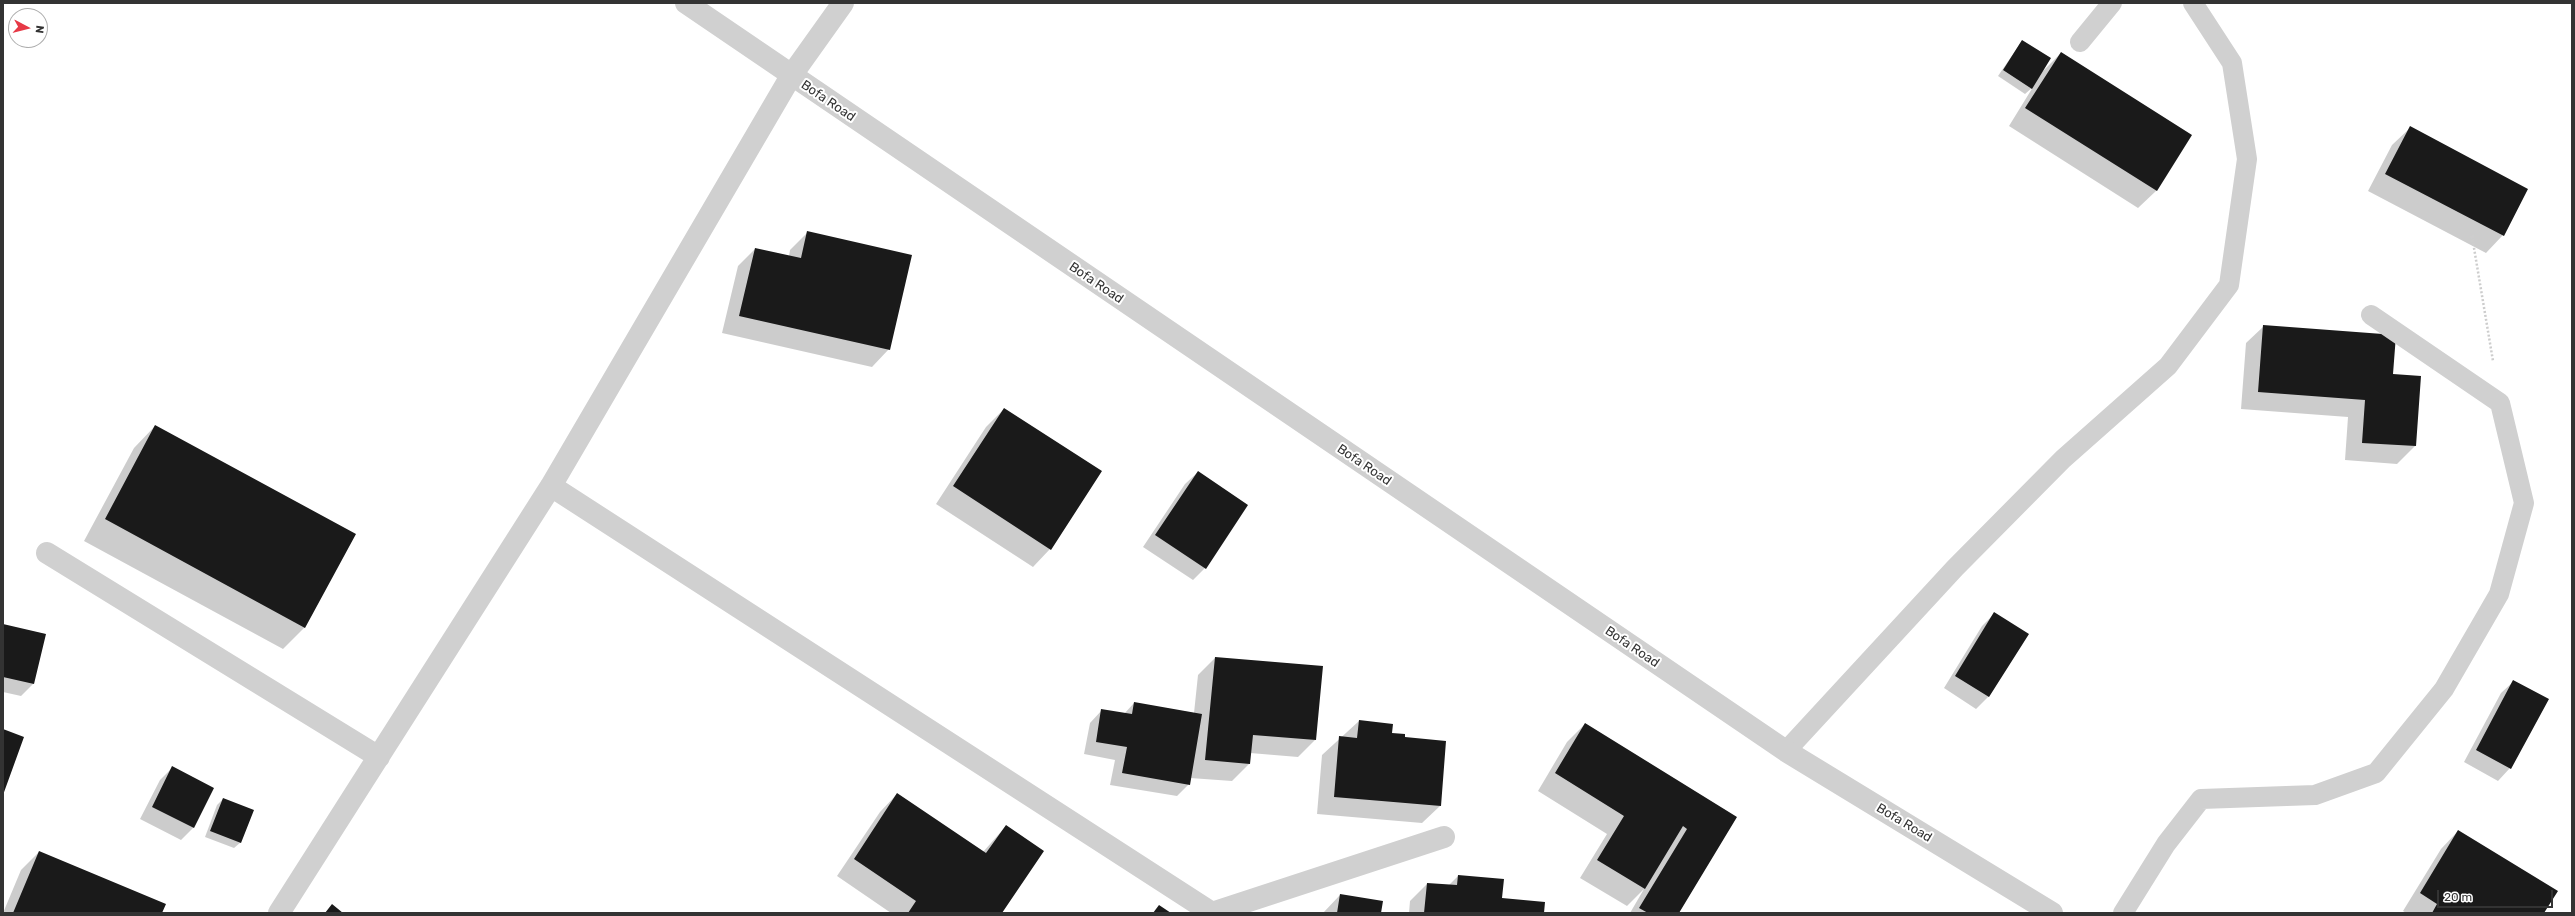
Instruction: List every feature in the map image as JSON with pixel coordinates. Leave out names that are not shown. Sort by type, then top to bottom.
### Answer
[{"type":"street","name":"Bofa Road","points":[[686,3],[791,76],[1786,751],[2052,913]]},
{"type":"street","points":[[279,913],[551,486],[791,76],[843,3]]},
{"type":"street","points":[[551,486],[1212,913],[1444,837]]},
{"type":"street","points":[[47,553],[379,757]]},
{"type":"lane","points":[[2080,42],[2112,3]]},
{"type":"lane","points":[[1786,751],[1955,568],[2057,465],[2168,366],[2229,285],[2247,159],[2232,63],[2193,3]]},
{"type":"lane","points":[[2123,913],[2166,844],[2201,799],[2315,795],[2376,773],[2444,689],[2499,594],[2524,503],[2500,403],[2371,315]]},
{"type":"path","points":[[2472,236],[2500,403]]},
{"type":"building","points":[[2022,40],[2051,58],[2032,89],[2003,70]]},
{"type":"building","points":[[2061,52],[2192,135],[2157,191],[2025,108]]},
{"type":"building","points":[[2410,126],[2528,189],[2504,236],[2385,174]]},
{"type":"building","points":[[807,231],[912,255],[890,350],[739,316],[755,248],[801,258]]},
{"type":"building","points":[[2263,325],[2396,335],[2393,374],[2421,376],[2416,446],[2362,443],[2365,400],[2258,392]]},
{"type":"building","points":[[1004,408],[1102,471],[1051,550],[953,486]]},
{"type":"building","points":[[155,425],[356,534],[305,628],[105,519]]},
{"type":"building","points":[[1198,471],[1248,505],[1206,569],[1155,535]]},
{"type":"building","points":[[1994,612],[2029,634],[1989,697],[1955,676]]},
{"type":"building","points":[[3,624],[46,634],[34,684],[3,677]]},
{"type":"building","points":[[1215,657],[1323,666],[1316,740],[1253,735],[1250,764],[1205,760]]},
{"type":"building","points":[[2513,680],[2549,699],[2511,769],[2476,750]]},
{"type":"building","points":[[1134,702],[1202,714],[1190,785],[1122,773],[1127,747],[1096,742],[1101,709],[1132,714]]},
{"type":"building","points":[[1359,720],[1393,724],[1392,733],[1405,734],[1405,737],[1446,741],[1441,806],[1334,797],[1339,736],[1357,738]]},
{"type":"building","points":[[1585,723],[1737,817],[1679,913],[1648,913],[1639,908],[1687,829],[1683,826],[1645,889],[1597,860],[1624,816],[1555,773]]},
{"type":"building","points":[[3,729],[24,737],[3,795]]},
{"type":"building","points":[[172,766],[214,788],[194,828],[152,807]]},
{"type":"building","points":[[897,793],[986,853],[1006,825],[1044,851],[1002,913],[908,913],[916,901],[854,859]]},
{"type":"building","points":[[223,798],[254,810],[241,843],[210,831]]},
{"type":"building","points":[[2458,830],[2558,891],[2544,913],[2432,913],[2437,904],[2420,893]]},
{"type":"building","points":[[39,851],[166,904],[162,913],[13,913]]},
{"type":"building","points":[[1458,875],[1504,879],[1502,898],[1545,902],[1544,913],[1424,913],[1427,883],[1457,885]]},
{"type":"building","points":[[1340,894],[1383,901],[1381,913],[1337,913]]},
{"type":"building","points":[[332,904],[343,913],[325,913]]},
{"type":"building","points":[[1159,905],[1171,913],[1153,913]]}]
